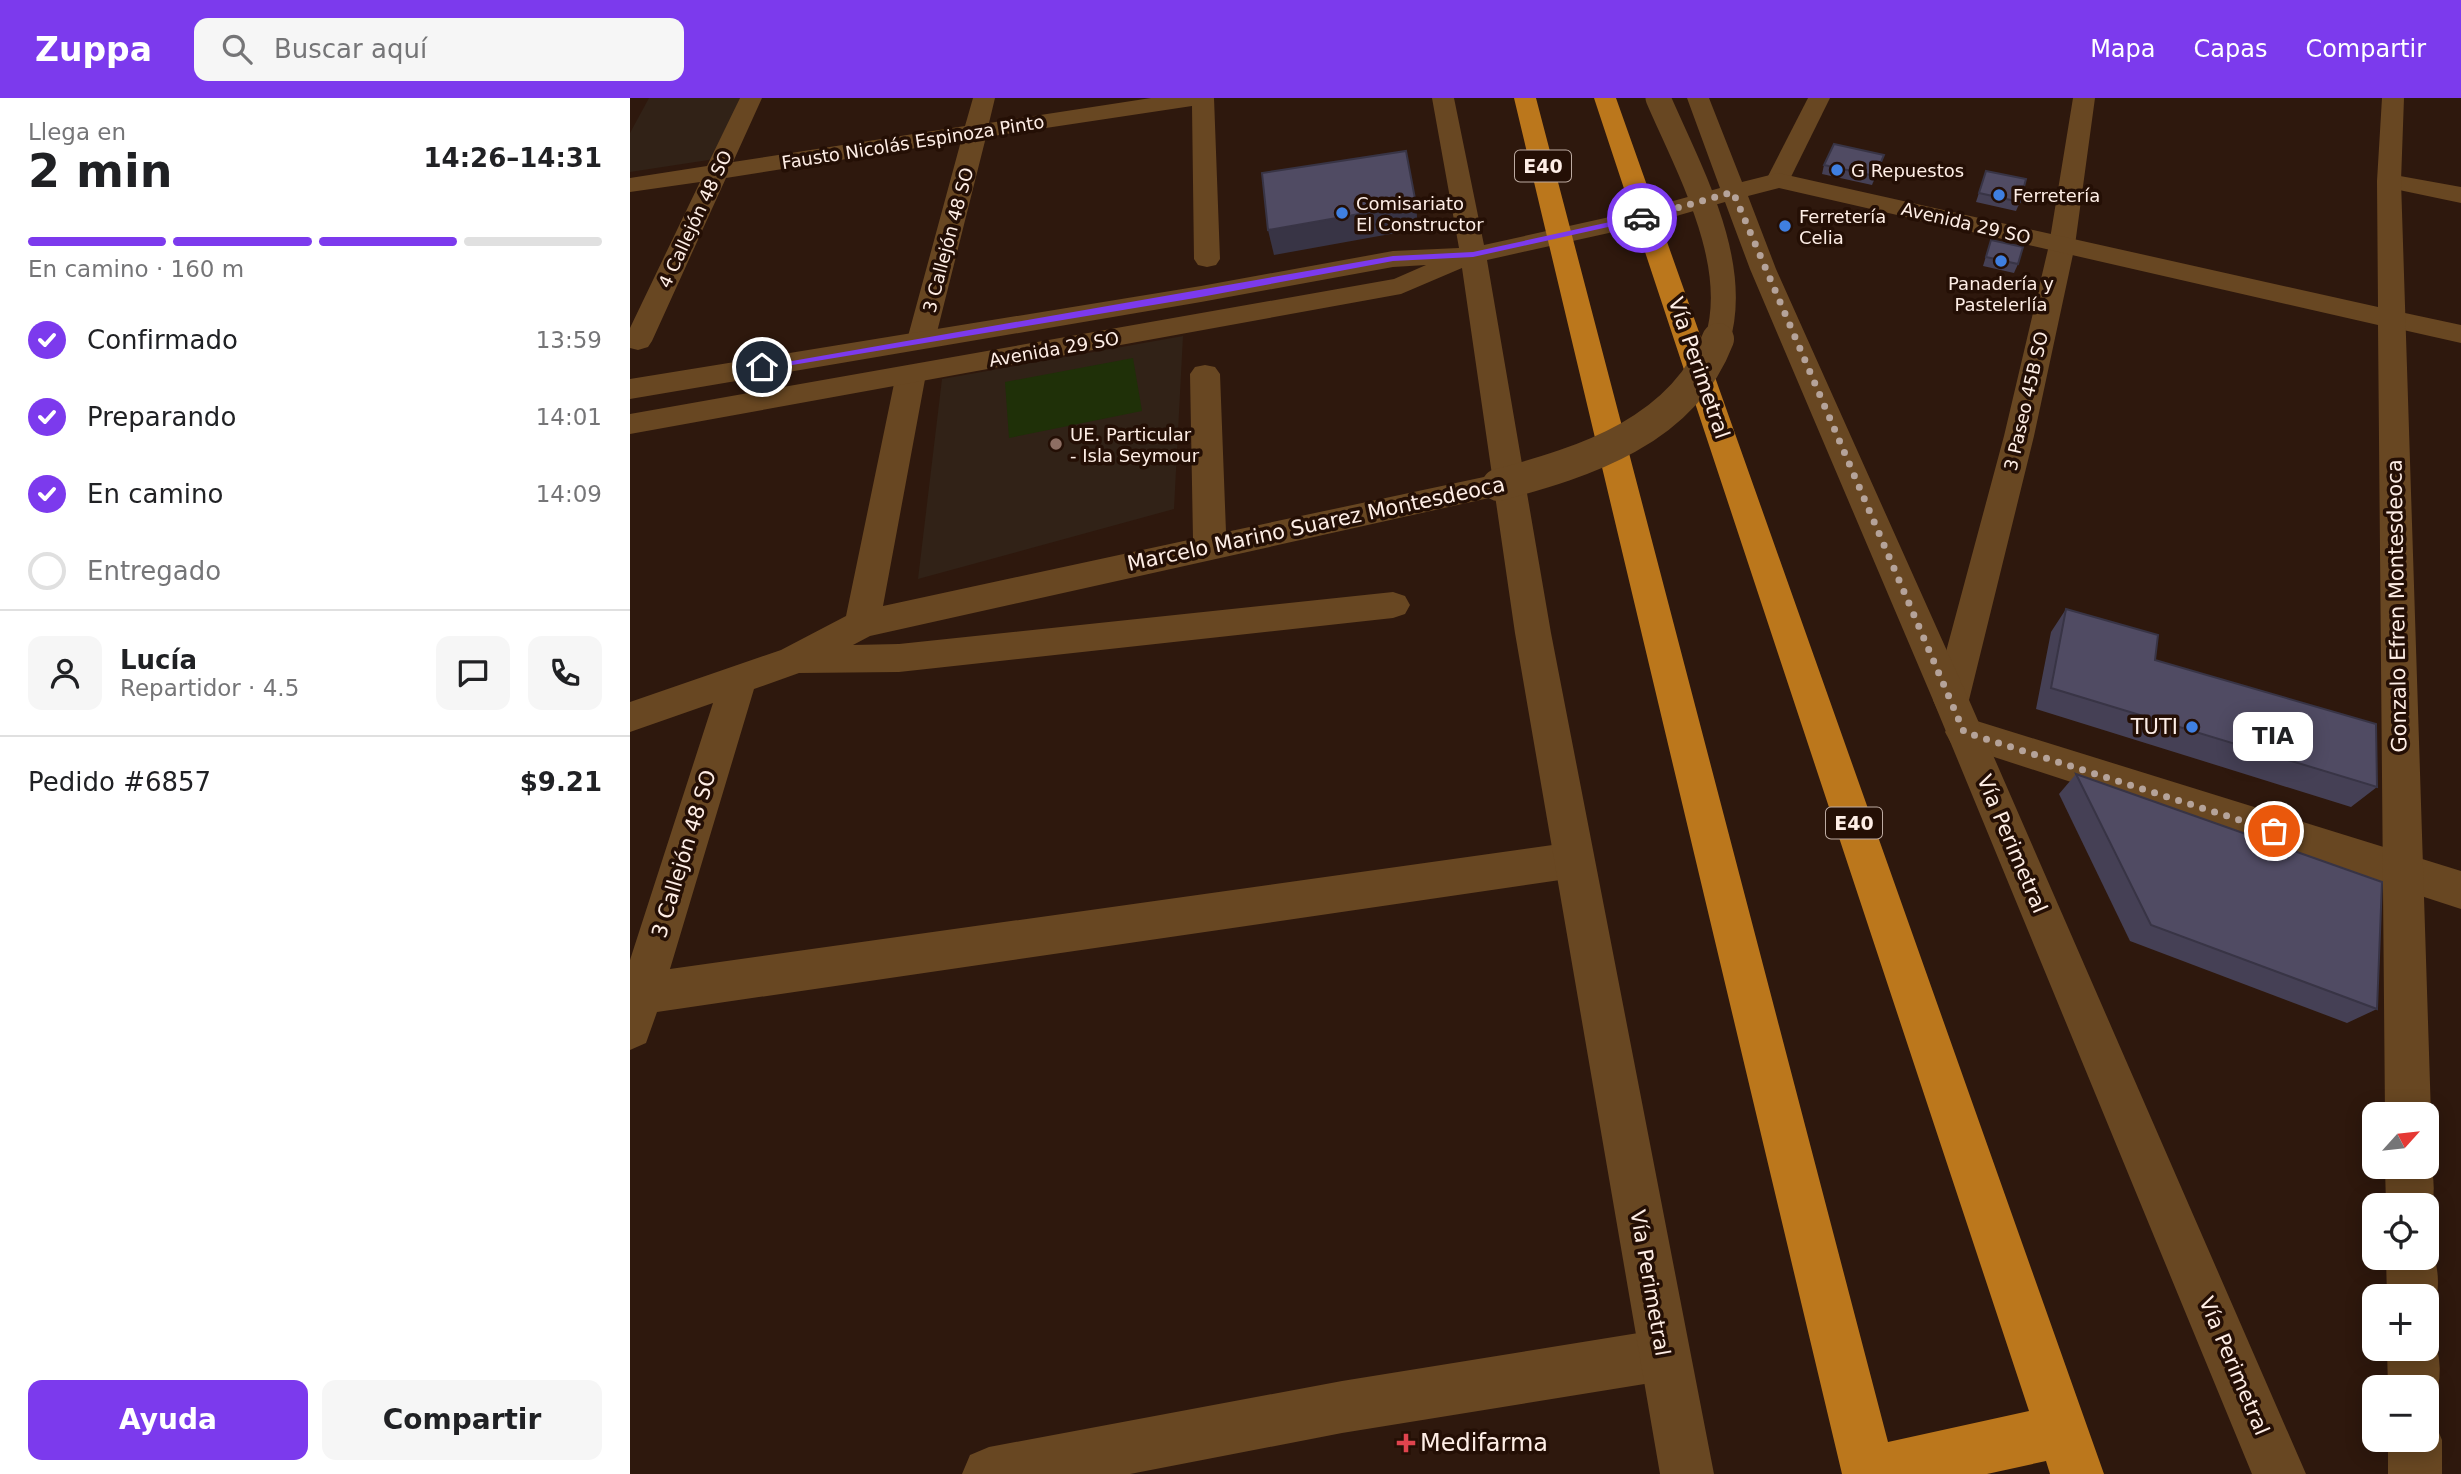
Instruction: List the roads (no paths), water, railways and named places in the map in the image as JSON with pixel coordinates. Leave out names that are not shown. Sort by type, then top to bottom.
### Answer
[{"type":"highway","name":"E40","points":[[1525,98],[1869,1474]]},
{"type":"highway","name":"Vía Perimetral","points":[[1605,98],[1632,169],[1645,217],[2069,1452]]},
{"type":"highway","points":[[1869,1474],[2069,1452]]},
{"type":"street","name":"4 Callejón 48 SO","points":[[638,341],[751,98]]},
{"type":"street","name":"3 Callejón 48 SO","points":[[921,340],[978,132],[984,98]]},
{"type":"street","name":"Fausto Nicolás Espinoza Pinto","points":[[630,185],[1196,98]]},
{"type":"street","points":[[1203,98],[1207,259]]},
{"type":"street","name":"Vía Perimetral","points":[[1443,98],[1461,181],[1507,483],[1663,1355],[1687,1474]]},
{"type":"street","name":"Marcelo Marino Suarez Montesdeoca","points":[[630,717],[794,660],[862,624],[1498,485],[1574,463],[1633,438],[1662,417],[1690,389],[1711,357],[1724,305],[1719,260],[1704,211],[1658,98]]},
{"type":"street","name":"Vía Perimetral","points":[[1698,98],[1769,281],[1958,716],[2279,1474]]},
{"type":"street","points":[[1778,180],[1819,98]]},
{"type":"street","name":"3 Paseo 45B SO","points":[[1958,716],[2062,245],[2084,98]]},
{"type":"street","name":"Gonzalo Efren Montesdeoca","points":[[2393,98],[2389,181],[2391,319],[2408,1102]]},
{"type":"street","name":"Avenida 29 SO","points":[[630,424],[1401,286],[1473,255],[1645,217],[1778,180],[2461,334]]},
{"type":"street","points":[[2389,181],[2461,195]]},
{"type":"street","name":"Avenida 29 SO","points":[[630,389],[1201,294],[1393,259],[1473,255]]},
{"type":"street","points":[[862,624],[911,374]]},
{"type":"street","points":[[1205,374],[1210,548]]},
{"type":"street","points":[[794,660],[899,658],[1393,605]]},
{"type":"street","name":"3 Callejón 48 SO","points":[[633,1005],[738,681]]},
{"type":"street","points":[[1958,716],[2461,890]]},
{"type":"street","points":[[633,1005],[1574,860]]},
{"type":"street","points":[[989,1474],[1077,1466],[1342,1407],[1663,1355]]},
{"type":"street","points":[[2415,1452],[2415,1474]]},
{"type":"place","name":"G Repuestos","points":[[1837,170]]},
{"type":"place","name":"Ferretería","points":[[1999,195]]},
{"type":"place","name":"Comisariato El Constructor","points":[[1342,213]]},
{"type":"place","name":"Ferretería Celia","points":[[1785,226]]},
{"type":"place","name":"Panadería y Pastelerlía","points":[[2001,261]]},
{"type":"place","name":"UE. Particular - Isla Seymour","points":[[1056,444]]},
{"type":"place","name":"TUTI","points":[[2192,727]]},
{"type":"place","name":"TIA","points":[[2274,831]]},
{"type":"place","name":"Medifarma","points":[[1406,1443]]}]
